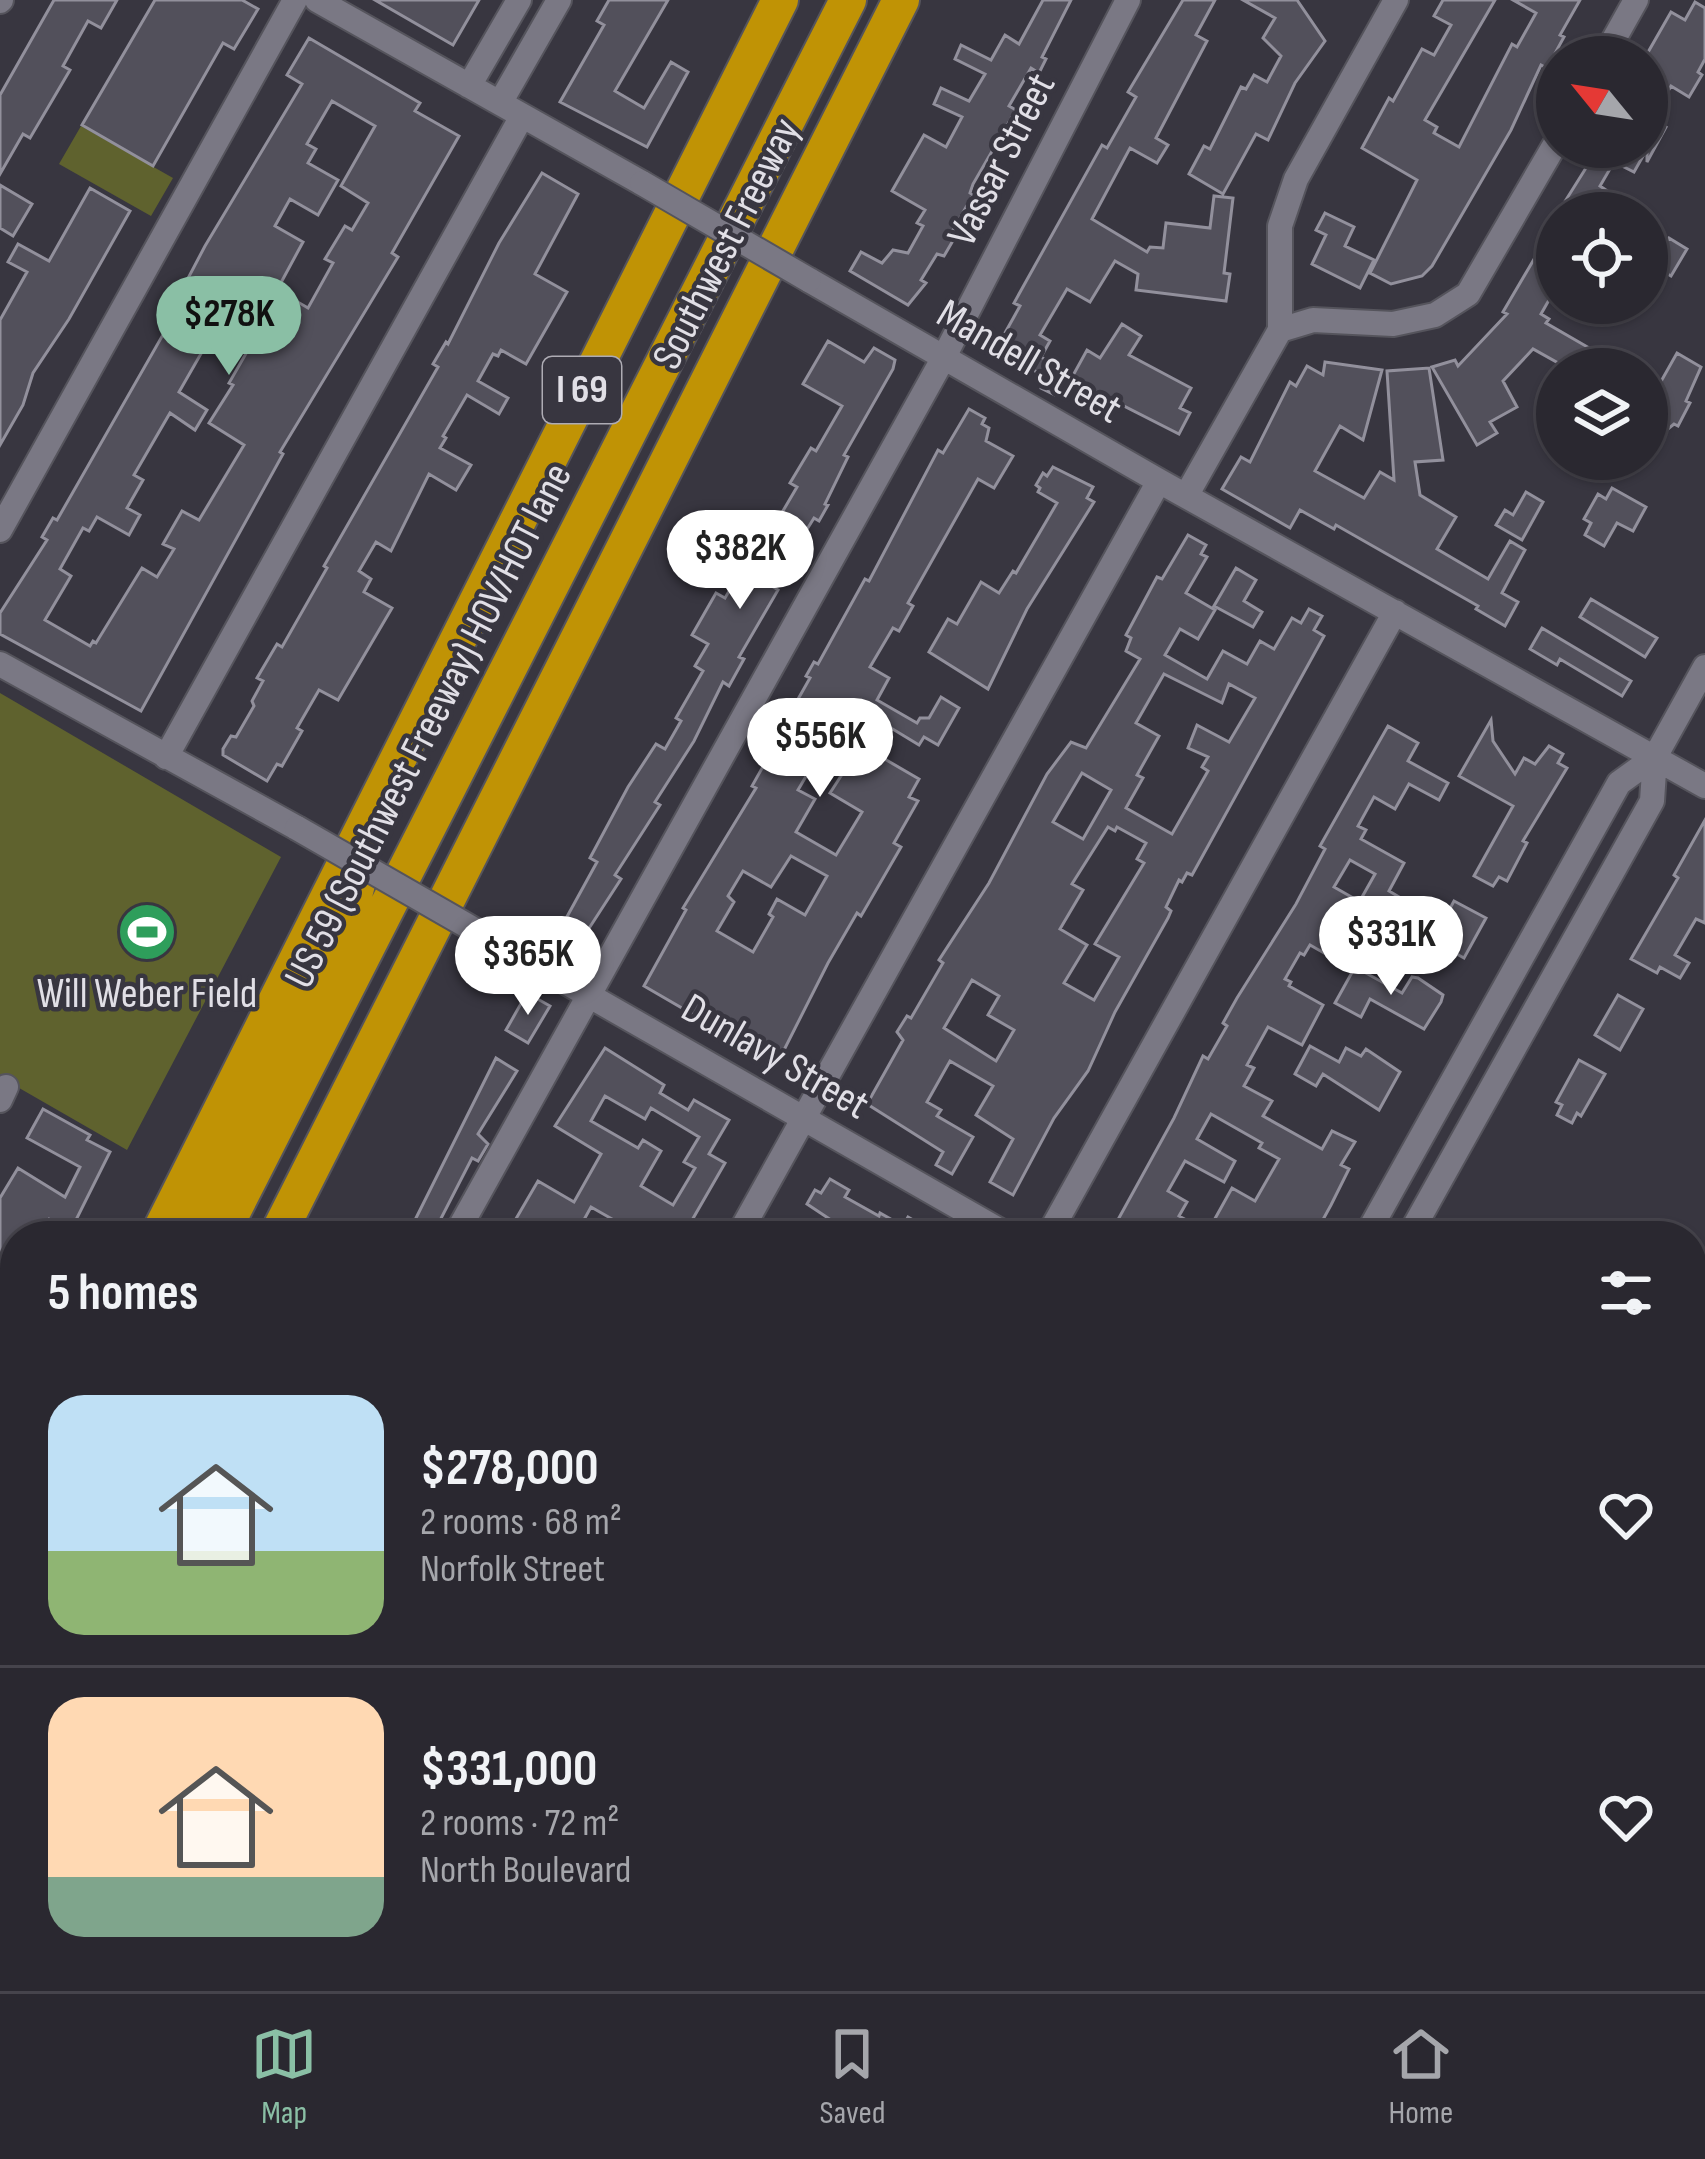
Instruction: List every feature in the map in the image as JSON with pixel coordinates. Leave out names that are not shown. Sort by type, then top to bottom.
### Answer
[{"type":"highway","name":"Southwest Freeway","points":[[165,1221],[780,0]]},
{"type":"highway","name":"US 59 (Southwest Freeway) HOV/HOT lane","points":[[228,1221],[848,0]]},
{"type":"highway","name":"Southwest Freeway","points":[[284,1221],[901,0]]},
{"type":"highway","points":[[203,1221],[352,903],[385,780]]},
{"type":"highway","points":[[242,1221],[337,1047],[409,970]]},
{"type":"street","points":[[0,530],[295,0]]},
{"type":"street","name":"Mandell Street","points":[[317,0],[1159,481],[1705,786]]},
{"type":"street","points":[[470,86],[519,0]]},
{"type":"street","points":[[166,757],[511,109],[559,0]]},
{"type":"street","name":"Vassar Street","points":[[463,1221],[944,357],[1128,0]]},
{"type":"street","points":[[1186,496],[1280,330],[1278,261],[1285,210],[1297,179],[1396,0]]},
{"type":"street","points":[[1616,36],[1636,0]]},
{"type":"street","points":[[1280,330],[1312,320],[1393,324],[1435,315],[1468,294],[1541,168]]},
{"type":"street","points":[[746,1221],[1159,481]]},
{"type":"street","points":[[1056,1221],[1395,611]]},
{"type":"street","name":"Dunlavy Street","points":[[0,664],[297,828],[983,1221]]},
{"type":"street","points":[[1374,1221],[1619,783],[1655,757],[1705,667]]},
{"type":"street","points":[[1417,1221],[1652,801],[1655,757]]},
{"type":"green space","points":[[81,126],[173,178],[151,216],[59,164]]},
{"type":"green space","points":[[0,693],[281,857],[127,1150],[0,1077]]},
{"type":"building","points":[[54,0],[117,0],[101,28],[88,21],[63,66],[70,70],[30,138],[23,134],[0,174],[0,95]]},
{"type":"building","points":[[155,0],[242,0],[258,9],[234,49],[223,43],[153,166],[82,125]]},
{"type":"building","points":[[375,0],[479,0],[453,45]]},
{"type":"building","points":[[609,0],[668,0],[615,91],[644,108],[671,62],[688,72],[647,147],[560,102],[604,25],[597,21]]},
{"type":"building","points":[[1043,0],[1071,0],[1042,57],[1046,59],[1039,73],[1031,68],[1009,106],[1016,110],[973,184],[973,195],[953,230],[958,232],[944,256],[937,254],[921,280],[926,283],[908,305],[850,271],[861,252],[882,263],[893,250],[908,253],[923,226],[917,223],[925,210],[892,191],[924,135],[946,147],[962,117],[934,104],[941,88],[969,101],[985,74],[955,59],[961,45],[991,60],[1005,35],[1019,44]]},
{"type":"building","points":[[1183,0],[1215,0],[1196,35],[1207,41],[1156,138],[1168,145],[1157,163],[1130,148],[1092,219],[1147,252],[1150,247],[1163,248],[1166,223],[1210,228],[1214,196],[1233,198],[1224,273],[1230,274],[1226,301],[1136,290],[1138,274],[1115,261],[1090,302],[1067,289],[1040,335],[1050,341],[1041,357],[1068,372],[1055,395],[1041,388],[1042,375],[996,349],[1020,306],[1014,303],[1102,145],[1107,148],[1136,97],[1128,92]]},
{"type":"building","points":[[1243,0],[1297,0],[1325,41],[1295,83],[1268,140],[1256,134],[1223,194],[1189,174],[1204,146],[1210,149],[1241,87],[1246,89],[1254,75],[1267,82],[1281,56],[1263,38],[1275,18]]},
{"type":"building","points":[[1443,0],[1495,0],[1425,120],[1437,127],[1434,133],[1459,147],[1512,44],[1517,47],[1536,13],[1513,0],[1580,0],[1562,36],[1536,36],[1536,76],[1511,130],[1432,266],[1422,276],[1391,284],[1370,273],[1417,180],[1362,148],[1422,49],[1434,55],[1451,25],[1434,16]]},
{"type":"building","points":[[1695,2],[1705,8],[1705,59],[1689,97],[1671,86],[1668,91],[1668,36],[1657,36],[1671,12],[1685,20]]},
{"type":"building","points":[[309,38],[420,103],[415,111],[459,136],[392,253],[398,257],[280,452],[141,711],[0,634],[0,613],[47,540],[42,537],[53,518],[57,520],[168,326],[164,324],[205,246],[302,84],[287,75]],"holes":[[[332,101],[375,126],[341,186],[368,203],[352,230],[345,226],[325,259],[333,263],[308,308],[277,290],[303,242],[275,226],[290,199],[318,215],[338,180],[308,163],[316,149],[307,144]],[[214,331],[248,350],[209,423],[244,445],[199,520],[182,511],[163,544],[174,549],[157,577],[142,568],[90,646],[45,620],[71,576],[60,569],[83,528],[89,531],[97,517],[129,535],[140,515],[127,508],[143,480],[134,475],[170,413],[195,430],[207,410],[179,392]]]},
{"type":"building","points":[[1586,168],[1610,168],[1600,186],[1609,192],[1571,192]]},
{"type":"building","points":[[542,173],[578,194],[535,274],[567,292],[526,364],[501,350],[498,356],[493,354],[478,381],[508,398],[499,414],[467,395],[443,436],[440,448],[471,465],[456,490],[429,474],[391,551],[376,542],[359,571],[371,579],[364,592],[392,608],[338,700],[319,690],[282,766],[277,764],[267,781],[223,755],[223,749],[254,706],[263,681],[257,678],[277,644],[282,647],[327,568],[438,367],[433,364]]},
{"type":"building","points":[[0,185],[32,204],[13,236],[0,228]]},
{"type":"building","points":[[90,188],[130,211],[33,373],[23,405],[0,445],[0,320],[27,272],[8,262],[18,244],[49,261]]},
{"type":"building","points":[[1325,213],[1354,227],[1345,246],[1374,260],[1360,288],[1312,264],[1326,235],[1316,230]]},
{"type":"building","points":[[1669,238],[1687,249],[1668,274]]},
{"type":"building","points":[[1536,256],[1536,324],[1548,324],[1589,348],[1533,349],[1503,381],[1517,407],[1490,422],[1497,433],[1477,445],[1432,367],[1455,360],[1458,366],[1507,314],[1503,312]]},
{"type":"building","points":[[1122,324],[1141,336],[1129,355],[1191,388],[1180,408],[1190,413],[1179,434],[1071,379],[1087,350],[1100,358]]},
{"type":"building","points":[[828,341],[864,362],[874,348],[895,360],[893,369],[844,455],[848,457],[828,505],[819,521],[814,518],[772,586],[778,590],[739,657],[744,659],[729,686],[723,682],[694,741],[655,802],[660,805],[615,875],[621,879],[584,936],[563,924],[597,862],[590,858],[628,787],[656,744],[665,749],[681,721],[676,718],[703,671],[695,666],[708,644],[692,635],[716,593],[725,598],[757,544],[743,536],[752,522],[770,533],[797,487],[790,483],[811,448],[816,451],[842,406],[803,384]]},
{"type":"building","points":[[1677,353],[1701,367],[1678,426],[1668,429],[1668,369]]},
{"type":"building","points":[[1325,362],[1382,370],[1363,440],[1340,426],[1315,471],[1364,498],[1380,472],[1394,480],[1387,371],[1429,368],[1443,460],[1415,462],[1420,495],[1456,517],[1437,549],[1488,579],[1510,541],[1525,550],[1502,593],[1518,602],[1505,626],[1336,525],[1334,529],[1300,510],[1290,528],[1222,489],[1241,457],[1250,462],[1290,382],[1296,386],[1307,366],[1323,375]]},
{"type":"building","points":[[969,409],[985,418],[986,441],[1013,456],[994,488],[978,479],[908,603],[913,606],[899,631],[893,628],[870,667],[889,678],[877,700],[917,723],[929,718],[941,697],[959,708],[938,745],[924,737],[919,745],[891,728],[876,754],[919,779],[909,797],[918,801],[894,843],[901,847],[828,963],[779,1060],[722,1029],[718,1036],[703,1027],[706,1022],[644,986],[782,733],[807,748],[822,721],[797,701],[810,678],[806,676],[814,662],[818,664],[865,579],[869,581],[938,450],[943,453]],"holes":[[[815,761],[841,776],[830,793],[862,812],[836,855],[796,832],[815,799],[798,790]],[[791,856],[827,876],[805,915],[777,899],[769,914],[773,917],[753,952],[717,931],[734,902],[728,896],[743,871],[771,887]]]},
{"type":"building","points":[[1053,467],[1093,487],[1087,498],[1094,502],[1027,609],[988,689],[929,652],[948,619],[957,624],[981,582],[999,593],[1016,573],[1057,503],[1038,492],[1036,485]]},
{"type":"building","points":[[1612,488],[1646,507],[1633,531],[1617,523],[1604,546],[1585,535],[1591,523],[1584,519],[1598,494],[1606,499]]},
{"type":"building","points":[[1526,492],[1543,502],[1522,540],[1496,525],[1505,510],[1513,515]]},
{"type":"building","points":[[1188,535],[1206,545],[1201,554],[1207,557],[1186,593],[1215,610],[1198,639],[1180,629],[1165,655],[1207,679],[1223,651],[1247,664],[1260,641],[1274,649],[1292,618],[1301,623],[1309,609],[1322,616],[1314,630],[1324,636],[1192,875],[1187,873],[1179,880],[1166,907],[1171,911],[1168,918],[1088,1071],[1054,1118],[1013,1195],[990,1182],[1013,1139],[976,1115],[993,1086],[950,1061],[927,1102],[941,1110],[937,1116],[973,1137],[952,1174],[936,1165],[943,1152],[867,1104],[903,1040],[897,1032],[907,1016],[911,1018],[943,963],[939,960],[989,883],[1047,774],[1071,742],[1086,748],[1140,659],[1126,651],[1131,638],[1126,635],[1157,577],[1162,579]],"holes":[[[1164,674],[1222,703],[1229,684],[1255,698],[1229,742],[1197,725],[1188,748],[1208,757],[1202,767],[1208,771],[1172,834],[1126,808],[1143,778],[1137,775],[1159,736],[1136,723]],[[1082,773],[1111,790],[1083,839],[1053,822]],[[1108,827],[1146,843],[1137,859],[1144,863],[1095,944],[1119,957],[1094,1000],[1064,983],[1087,945],[1060,929],[1083,890],[1072,884]],[[972,980],[999,996],[988,1015],[1014,1030],[996,1061],[944,1028]]]},
{"type":"building","points":[[1236,568],[1256,580],[1244,601],[1262,612],[1253,627],[1214,606]]},
{"type":"building","points":[[1591,599],[1657,638],[1645,657],[1580,617]]},
{"type":"building","points":[[1542,628],[1631,681],[1622,696],[1560,659],[1557,665],[1530,649]]},
{"type":"building","points":[[1491,720],[1493,741],[1515,774],[1524,758],[1535,764],[1549,746],[1563,754],[1558,763],[1567,768],[1523,841],[1527,843],[1507,881],[1499,877],[1493,886],[1474,876],[1513,806],[1459,776]]},
{"type":"building","points":[[1388,726],[1418,743],[1408,761],[1448,783],[1439,800],[1409,784],[1395,809],[1374,797],[1358,826],[1366,830],[1361,839],[1404,863],[1389,891],[1411,904],[1392,937],[1377,929],[1382,919],[1357,906],[1375,874],[1350,860],[1334,887],[1355,899],[1338,930],[1360,942],[1347,966],[1310,945],[1304,955],[1300,953],[1285,979],[1323,1005],[1302,1045],[1268,1027],[1247,1065],[1254,1068],[1244,1086],[1272,1101],[1263,1116],[1322,1149],[1332,1131],[1355,1142],[1341,1165],[1349,1169],[1331,1205],[1322,1221],[1214,1221],[1232,1188],[1255,1201],[1279,1159],[1259,1148],[1262,1143],[1211,1114],[1197,1139],[1235,1161],[1224,1182],[1185,1161],[1168,1191],[1187,1202],[1179,1216],[1188,1221],[1117,1221],[1203,1056],[1208,1059],[1237,998],[1296,904],[1325,849],[1320,846]]},
{"type":"building","points":[[1705,820],[1705,923],[1696,919],[1675,955],[1689,963],[1680,978],[1660,967],[1657,973],[1631,959]]},
{"type":"building","points":[[1454,901],[1486,918],[1464,958],[1426,937],[1436,920],[1442,923]]},
{"type":"building","points":[[1355,967],[1402,993],[1412,977],[1418,978],[1443,995],[1441,1002],[1424,1029],[1370,999],[1361,1017],[1335,1003]]},
{"type":"building","points":[[527,993],[550,1006],[528,1043],[506,1030]]},
{"type":"building","points":[[1618,995],[1643,1009],[1620,1050],[1595,1035]]},
{"type":"building","points":[[1310,1046],[1339,1062],[1346,1048],[1361,1056],[1366,1049],[1400,1072],[1379,1110],[1323,1074],[1316,1086],[1295,1074]]},
{"type":"building","points":[[605,1048],[664,1085],[660,1093],[688,1110],[694,1100],[729,1120],[709,1154],[725,1163],[692,1221],[616,1221],[591,1207],[583,1221],[515,1221],[538,1181],[574,1202],[601,1154],[555,1126]],"holes":[[[605,1096],[645,1119],[651,1108],[699,1137],[684,1162],[695,1168],[673,1205],[641,1186],[661,1151],[643,1140],[638,1148],[591,1121]]]},
{"type":"building","points":[[496,1058],[517,1071],[478,1134],[488,1144],[478,1161],[472,1158],[440,1221],[414,1221]]},
{"type":"building","points":[[1579,1060],[1605,1074],[1572,1123],[1557,1115],[1562,1105],[1556,1102]]},
{"type":"building","points":[[43,1109],[110,1152],[76,1221],[0,1221],[0,1198],[18,1168],[65,1197],[80,1167],[27,1138]]},
{"type":"building","points":[[830,1179],[849,1190],[845,1197],[894,1221],[833,1221],[807,1204],[815,1190],[821,1193]]},
{"type":"place","name":"Will Weber Field","points":[[147,932]]}]
